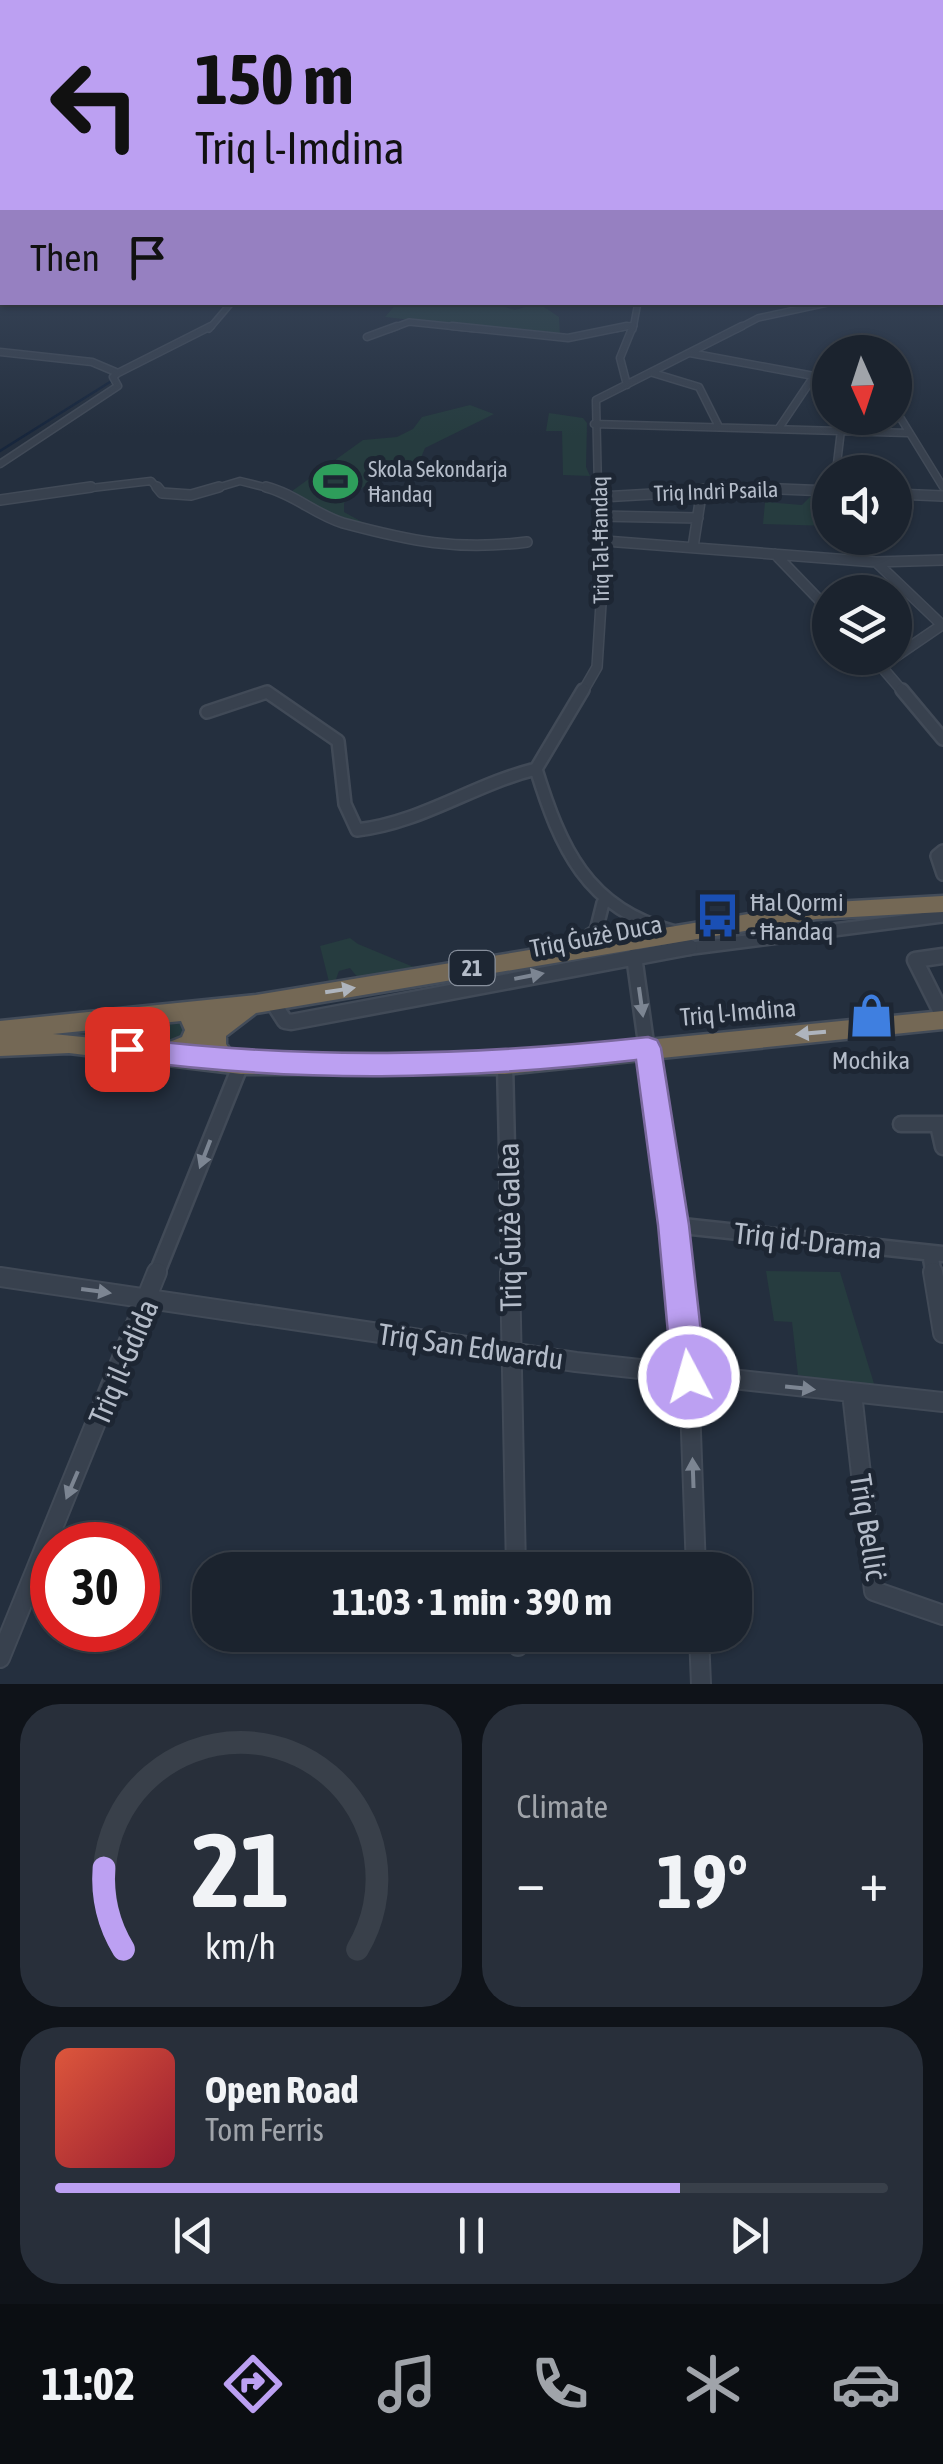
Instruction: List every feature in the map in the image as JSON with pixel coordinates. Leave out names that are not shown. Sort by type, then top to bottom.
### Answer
[{"type":"highway","name":"Triq Ġużè Duca","points":[[0,1030],[264,1002],[816,911],[943,904]]},
{"type":"highway","points":[[786,932],[816,911]]},
{"type":"highway","points":[[232,1062],[214,1046],[215,1032],[233,1014],[264,1002]]},
{"type":"highway","points":[[164,1051],[181,1049],[194,1037],[196,1022],[187,1012]]},
{"type":"highway","name":"Triq l-Imdina","points":[[0,1046],[69,1043],[164,1051],[232,1062],[504,1064],[943,1018]]},
{"type":"street","points":[[116,375],[204,333],[229,305]]},
{"type":"street","points":[[627,385],[620,358],[634,326],[637,305]]},
{"type":"street","points":[[812,429],[594,424],[596,400],[758,318],[818,305]]},
{"type":"street","points":[[367,337],[409,322],[568,338],[634,326]]},
{"type":"street","points":[[0,352],[92,362],[116,375]]},
{"type":"street","points":[[690,352],[787,374],[814,376],[780,428]]},
{"type":"street","points":[[652,373],[700,386],[719,428]]},
{"type":"street","points":[[0,464],[118,386],[116,375]]},
{"type":"street","name":"Triq Tal-Ħandaq","points":[[536,769],[597,667],[605,541],[594,424]]},
{"type":"street","points":[[910,435],[943,487]]},
{"type":"street","points":[[0,500],[135,481],[150,481],[162,494],[191,495],[240,481],[286,492],[343,523],[359,524],[388,537],[474,549],[527,542]]},
{"type":"street","points":[[693,547],[702,490]]},
{"type":"street","name":"Triq Indrì Psaila","points":[[601,497],[702,490],[812,491]]},
{"type":"street","points":[[912,495],[943,496]]},
{"type":"street","points":[[600,516],[698,518]]},
{"type":"street","points":[[605,541],[876,562],[943,560]]},
{"type":"street","points":[[775,554],[812,593]]},
{"type":"street","points":[[876,562],[890,575]]},
{"type":"street","points":[[912,596],[942,625],[912,645]]},
{"type":"street","points":[[889,675],[943,739]]},
{"type":"street","points":[[208,712],[267,692],[338,741],[345,804],[357,830],[382,829],[500,775],[536,769],[550,818],[603,903],[635,922],[681,932]]},
{"type":"street","points":[[943,852],[937,856],[943,874]]},
{"type":"street","points":[[554,954],[596,934],[602,925],[603,903]]},
{"type":"street","name":"Triq Ġużè Duca","points":[[264,1002],[291,1022],[634,956],[786,932],[943,916]]},
{"type":"street","points":[[634,956],[674,1225],[689,1377],[695,1552]]},
{"type":"street","points":[[943,956],[915,960],[943,1018]]},
{"type":"street","name":"Triq il-Ġdida","points":[[0,1658],[149,1298],[232,1062]]},
{"type":"street","name":"Triq Ġużè Galea","points":[[504,1064],[516,1552]]},
{"type":"street","points":[[901,1124],[940,1124],[943,1148]]},
{"type":"street","name":"Triq id-Drama","points":[[674,1225],[936,1254]]},
{"type":"street","points":[[936,1254],[943,1333]]},
{"type":"street","name":"Triq San Edwardu","points":[[0,1276],[689,1377],[943,1402]]},
{"type":"street","name":"Triq Belliċ","points":[[852,1394],[874,1591],[943,1616]]},
{"type":"street","points":[[699,1652],[700,1684]]},
{"type":"green space","points":[[395,305],[498,305],[515,310],[541,305],[559,317],[560,337],[385,317]]},
{"type":"green space","name":"Skola Sekondarja Ħandaq","points":[[470,405],[494,414],[425,448],[420,460],[435,471],[383,471],[344,503],[344,512],[362,522],[343,521],[292,491],[363,440],[397,437],[413,429],[422,417]]},
{"type":"green space","points":[[549,413],[583,418],[587,423],[586,467],[590,476],[563,475],[562,431],[546,431]]},
{"type":"green space","points":[[810,497],[812,525],[763,524],[765,502],[802,505]]},
{"type":"green space","points":[[350,938],[416,968],[358,978],[350,968],[339,971],[335,982],[329,982],[320,946]]},
{"type":"green space","points":[[176,1020],[187,1028],[186,1035],[163,1046],[119,1039],[0,1037]]},
{"type":"green space","points":[[766,1271],[840,1272],[875,1387],[798,1375],[792,1322],[774,1321]]},
{"type":"waterway","points":[[0,451],[110,382]]},
{"type":"place","name":"Skola Sekondarja Ħandaq","points":[[335,482]]},
{"type":"place","name":"Ħal Qormi - Ħandaq","points":[[717,916]]},
{"type":"place","name":"Mochika","points":[[871,1016]]},
{"type":"route","points":[[127,1049],[241,1064],[350,1065],[504,1064],[648,1048],[674,1225],[689,1377]]}]
